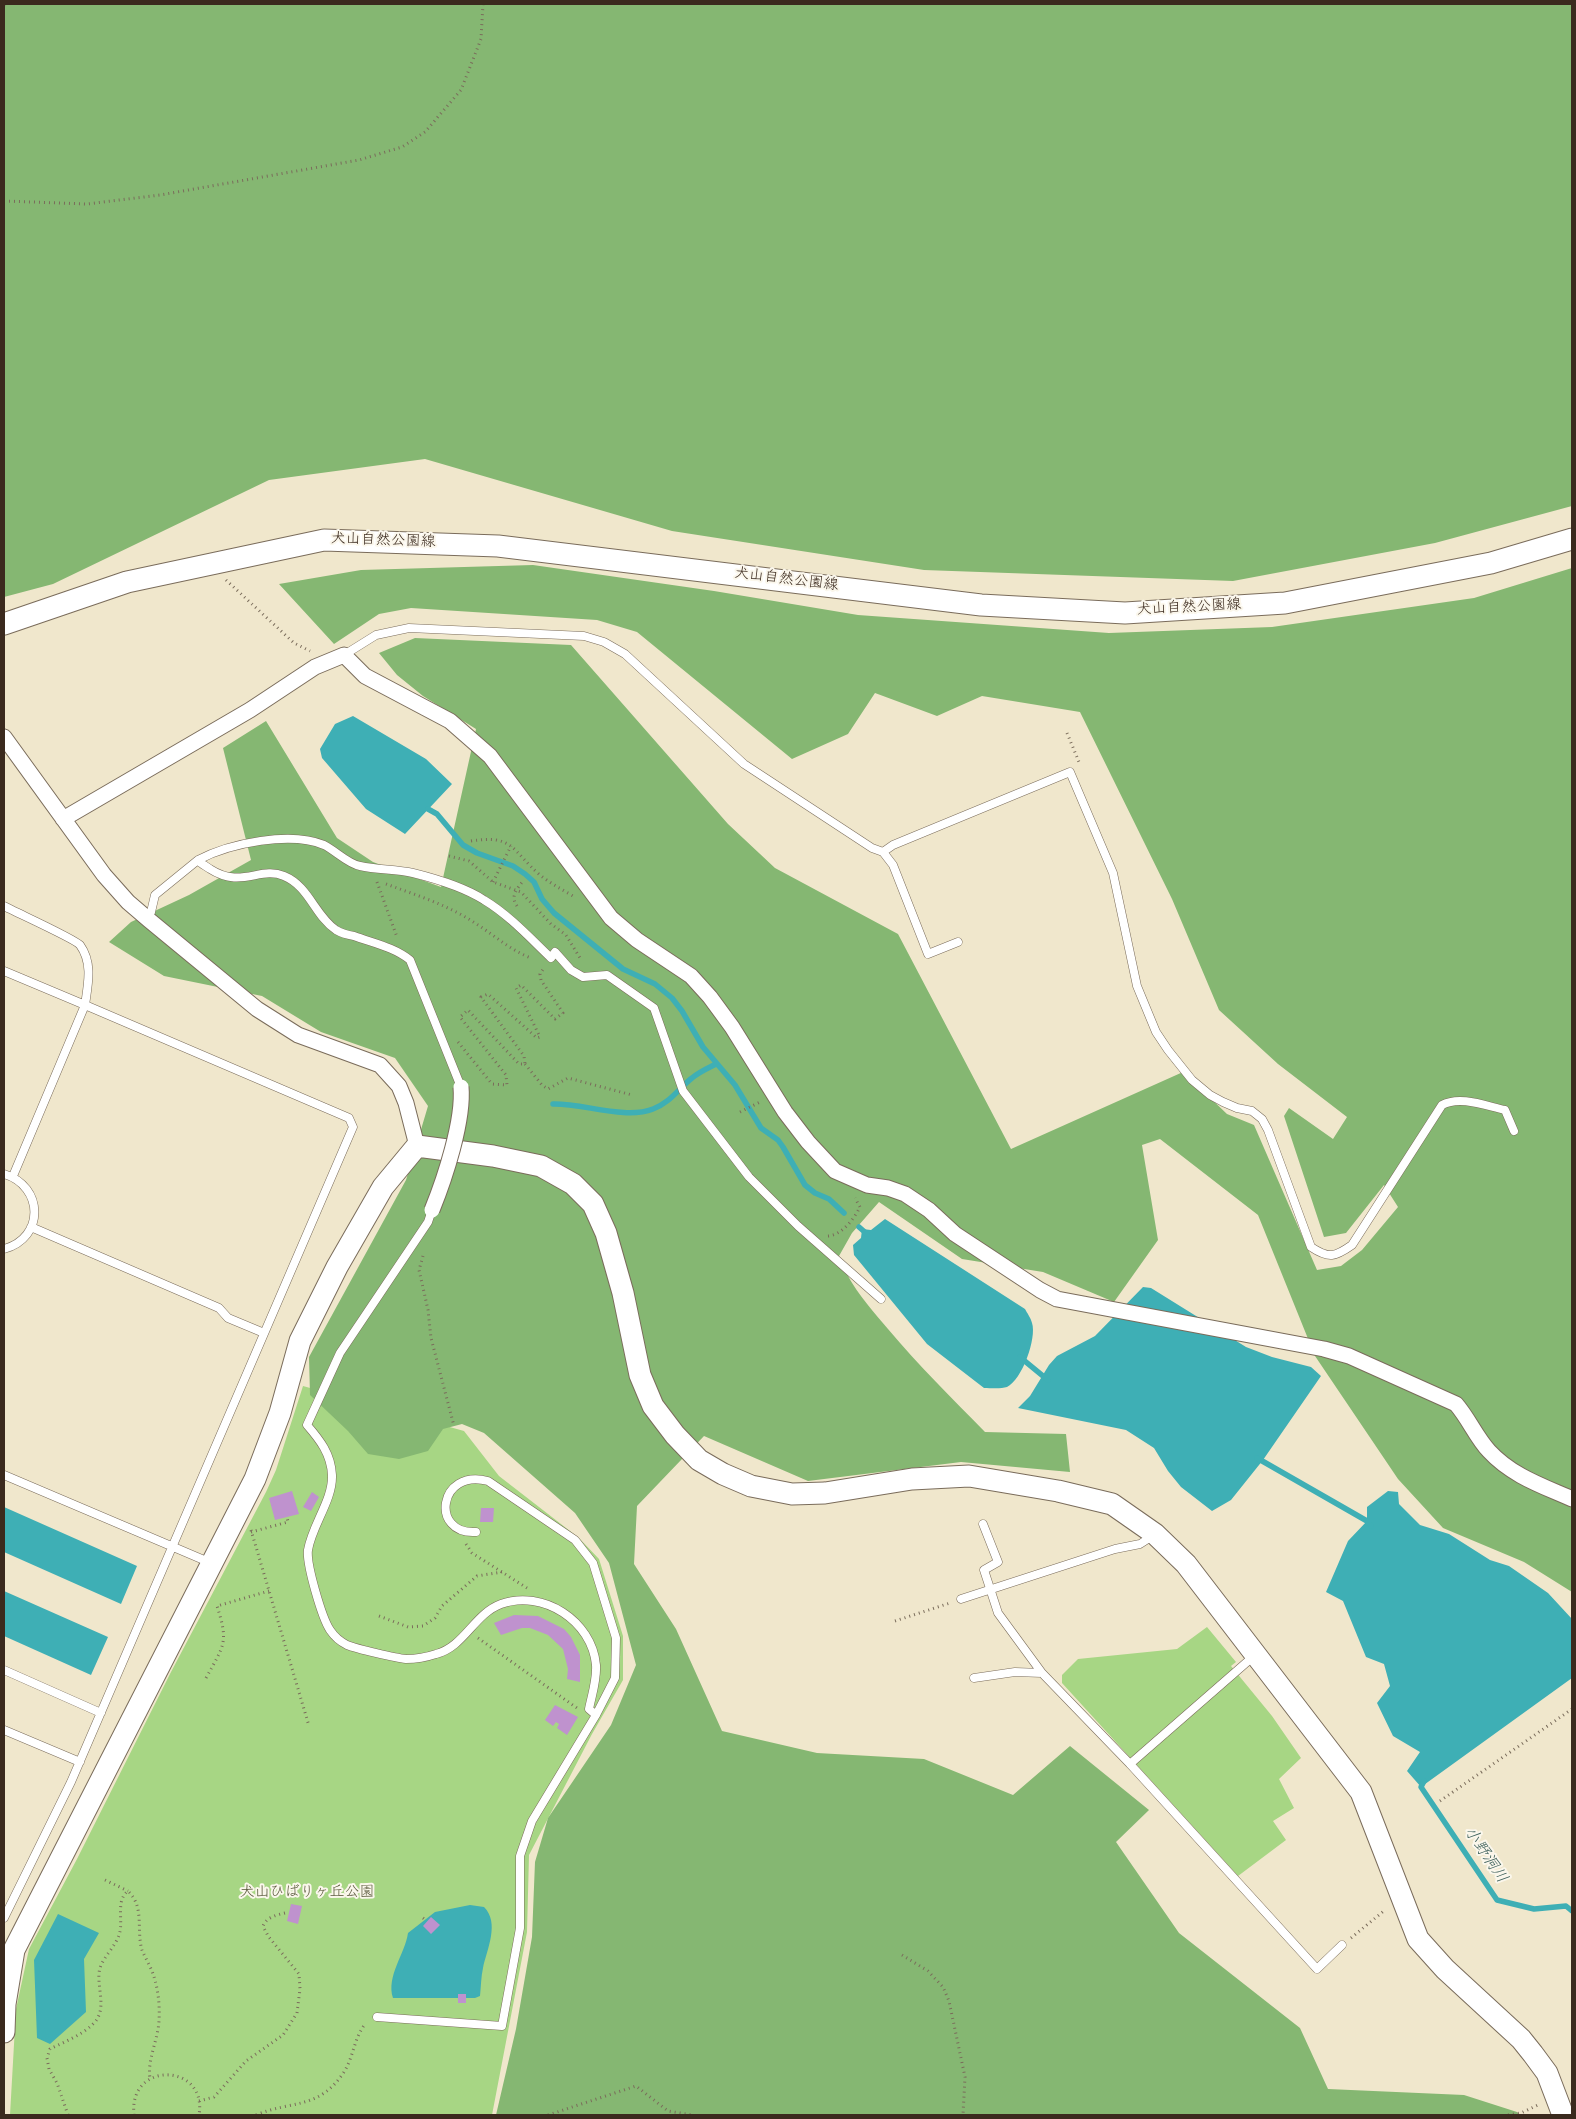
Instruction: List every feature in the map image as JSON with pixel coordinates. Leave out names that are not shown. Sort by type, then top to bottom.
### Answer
[{"type":"street","name":"犬山自然公園線","points":[[4,624],[127,582],[324,540],[498,546],[981,606],[1125,613],[1285,603],[1491,563],[1572,539]]},
{"type":"street","points":[[63,819],[250,710],[315,667],[344,655],[365,676],[450,721],[490,756],[611,918],[636,940],[691,976],[710,997],[785,1112],[834,1171],[867,1185],[888,1188],[905,1194],[928,1210],[955,1234],[1058,1300],[1324,1349],[1349,1356],[1456,1404],[1468,1417],[1479,1438],[1504,1465],[1522,1477],[1572,1499]]},
{"type":"street","points":[[4,737],[104,875],[128,902],[266,1014],[298,1035],[380,1064],[399,1086],[406,1103],[417,1146]]},
{"type":"street","points":[[432,1210],[442,1186],[462,1104],[461,1087]]},
{"type":"street","points":[[4,2032],[5,2004],[14,1950],[255,1480],[280,1414],[300,1341],[336,1267],[383,1186],[417,1146]]},
{"type":"street","points":[[417,1146],[493,1156],[541,1166],[573,1184],[593,1204],[606,1233],[623,1294],[640,1375],[653,1406],[675,1435],[699,1460],[723,1474],[752,1486],[792,1494],[825,1493],[912,1479],[970,1476],[1058,1491],[1112,1504],[1155,1534],[1186,1564],[1361,1792],[1418,1939],[1445,1968],[1521,2040],[1547,2073],[1560,2106]]},
{"type":"lane","points":[[344,655],[376,635],[409,628],[584,636],[604,642],[626,654],[744,764],[872,848],[883,852],[893,866],[928,954],[958,942]]},
{"type":"lane","points":[[883,852],[893,845],[1070,772],[1114,872],[1137,986],[1156,1032],[1192,1080],[1210,1095],[1237,1108],[1252,1111],[1262,1119],[1268,1130],[1311,1247],[1323,1255],[1338,1255],[1352,1245],[1442,1105],[1449,1101],[1458,1100],[1505,1110],[1514,1131]]},
{"type":"lane","points":[[147,918],[151,912],[155,895],[198,860],[247,844],[291,838],[323,845],[358,866],[412,873],[460,888],[484,900],[505,916],[551,958],[555,952],[571,970],[583,977],[607,975],[654,1008],[683,1091],[750,1177],[798,1226],[881,1299]]},
{"type":"lane","points":[[198,860],[221,876],[230,878],[270,874],[283,875],[297,884],[312,900],[324,920],[338,931],[399,952],[410,960],[461,1087]]},
{"type":"lane","points":[[4,906],[79,943],[87,961],[89,978],[86,1005],[12,1176]]},
{"type":"lane","points":[[4,971],[349,1118],[353,1127],[80,1762],[4,1918]]},
{"type":"lane","points":[[4,1174],[12,1176],[23,1184],[31,1195],[34,1208],[34,1221],[22,1240],[12,1247],[4,1249]]},
{"type":"lane","points":[[432,1210],[428,1222],[340,1352],[307,1425],[329,1455],[332,1476],[328,1496],[311,1537],[308,1553],[323,1614],[330,1630],[337,1638],[348,1645],[406,1659],[439,1654],[454,1645],[476,1620],[501,1604],[515,1600],[541,1603],[554,1607],[571,1617],[586,1634],[592,1647],[596,1663],[596,1679],[589,1709],[596,1715]]},
{"type":"lane","points":[[31,1227],[219,1308],[228,1318],[264,1333]]},
{"type":"lane","points":[[4,1475],[212,1564]]},
{"type":"lane","points":[[377,2017],[502,2026],[520,1928],[520,1856],[532,1822],[596,1715],[615,1678],[616,1638],[593,1563],[575,1540],[488,1481],[471,1478],[463,1480],[456,1485],[446,1496],[444,1504],[448,1520],[453,1525],[466,1533],[476,1532]]},
{"type":"lane","points":[[983,1524],[998,1562],[984,1570],[998,1613],[1042,1673],[1130,1764],[1317,1969],[1342,1945]]},
{"type":"lane","points":[[960,1599],[1115,1549],[1140,1544],[1155,1534]]},
{"type":"lane","points":[[1130,1764],[1255,1655]]},
{"type":"lane","points":[[4,1670],[101,1713]]},
{"type":"lane","points":[[974,1678],[1015,1672],[1042,1673]]},
{"type":"lane","points":[[4,1730],[80,1762]]},
{"type":"path","points":[[4,201],[87,204],[160,195],[359,160],[402,147],[425,132],[461,90],[481,39],[483,4]]},
{"type":"path","points":[[213,563],[230,586],[294,643],[328,661]]},
{"type":"path","points":[[471,841],[498,839],[518,851],[539,874],[574,896]]},
{"type":"path","points":[[492,882],[511,846]]},
{"type":"path","points":[[448,856],[469,861],[492,882],[521,892],[551,924],[566,936],[582,962],[591,968],[601,969],[607,975]]},
{"type":"path","points":[[358,866],[377,881],[447,908],[474,922],[519,954],[535,959]]},
{"type":"path","points":[[377,881],[401,949],[399,952]]},
{"type":"path","points":[[543,962],[547,964],[540,974],[541,980],[562,1013],[555,1019],[521,985],[516,988],[540,1036],[536,1038],[488,994],[481,997],[524,1056],[525,1064],[542,1085],[548,1089],[568,1078],[632,1095]]},
{"type":"path","points":[[457,1041],[492,1084],[507,1084],[506,1075],[460,1017],[468,1010],[520,1064],[525,1064]]},
{"type":"path","points":[[756,1093],[767,1108]]},
{"type":"path","points":[[740,1112],[756,1103]]},
{"type":"path","points":[[821,1231],[829,1236],[838,1234],[857,1215],[860,1207],[855,1198],[848,1194]]},
{"type":"path","points":[[425,1250],[419,1270],[428,1310],[431,1338],[454,1426]]},
{"type":"path","points":[[236,1517],[249,1524],[309,1726]]},
{"type":"path","points":[[251,1532],[288,1522],[286,1517]]},
{"type":"path","points":[[465,1542],[472,1553],[527,1586]]},
{"type":"path","points":[[379,1616],[408,1627],[423,1626],[435,1618],[442,1606],[477,1576],[502,1572]]},
{"type":"path","points":[[206,1678],[220,1652],[225,1636],[217,1606],[269,1591]]},
{"type":"path","points":[[895,1621],[960,1599]]},
{"type":"path","points":[[467,1631],[586,1714],[589,1709]]},
{"type":"path","points":[[1440,1801],[1572,1709]]},
{"type":"path","points":[[105,1880],[128,1891],[137,1903],[140,1940],[156,1985],[159,2023],[149,2070],[150,2078]]},
{"type":"path","points":[[68,2115],[57,2083],[49,2069],[48,2058],[50,2049],[94,2024],[100,2013],[100,1969],[120,1934],[120,1906],[124,1894],[128,1891]]},
{"type":"path","points":[[1342,1945],[1401,1897]]},
{"type":"path","points":[[199,2101],[214,2097],[246,2061],[283,2034],[297,2013],[300,1974],[268,1936],[263,1926],[274,1915],[285,1913]]},
{"type":"path","points":[[423,1918],[427,1922]]},
{"type":"path","points":[[902,1955],[928,1971],[943,1987],[949,2001],[965,2077],[963,2115]]},
{"type":"path","points":[[256,2115],[282,2106],[307,2103],[322,2096],[344,2071],[358,2032],[367,2021],[377,2017]]},
{"type":"path","points":[[134,2115],[136,2094],[150,2078],[161,2074],[173,2074],[184,2078],[193,2086],[199,2101],[199,2115]]},
{"type":"path","points":[[548,2115],[636,2086],[668,2112],[692,2115]]},
{"type":"path","points":[[1508,2115],[1560,2106]]},
{"type":"green space","points":[[4,4],[1572,4],[1572,506],[1435,543],[1233,581],[924,570],[672,531],[425,459],[269,480],[53,584],[4,597]]},
{"type":"green space","points":[[533,565],[714,591],[858,615],[1109,633],[1272,627],[1474,598],[1572,568],[1572,1592],[1524,1562],[1443,1528],[1398,1479],[1315,1356],[1258,1215],[1160,1139],[1142,1145],[1158,1240],[1114,1302],[1043,1272],[962,1259],[879,1202],[852,1233],[839,1256],[848,1277],[873,1312],[923,1368],[985,1432],[1066,1434],[1070,1472],[961,1462],[808,1481],[704,1436],[637,1506],[634,1564],[676,1629],[722,1731],[817,1753],[924,1759],[1013,1795],[1070,1746],[1149,1810],[1116,1842],[1179,1933],[1300,2028],[1328,2089],[1464,2095],[1517,2112],[1520,2115],[496,2115],[516,2029],[532,1937],[535,1862],[548,1818],[611,1725],[636,1665],[609,1563],[575,1513],[484,1433],[462,1424],[443,1429],[428,1451],[399,1459],[368,1454],[348,1431],[310,1395],[309,1357],[406,1180],[428,1106],[395,1058],[321,1032],[262,996],[164,976],[109,942],[131,922],[189,895],[251,860],[223,748],[266,721],[337,838],[373,862],[441,887],[476,729],[423,696],[397,675],[379,653],[415,638],[571,645],[728,824],[775,868],[898,934],[1011,1149],[1183,1072],[1227,1114],[1254,1125],[1317,1270],[1341,1266],[1362,1250],[1398,1207],[1384,1185],[1346,1233],[1324,1237],[1284,1116],[1289,1108],[1333,1139],[1347,1117],[1278,1064],[1219,1010],[1172,899],[1080,712],[982,696],[937,716],[875,693],[848,734],[792,759],[637,632],[597,620],[411,608],[379,614],[334,644],[279,584],[361,570]]},
{"type":"green space","name":"犬山ひばりヶ丘公園","points":[[303,1386],[464,1431],[499,1476],[579,1538],[599,1559],[623,1636],[623,1680],[592,1734],[529,1855],[527,1932],[492,2115],[10,2115],[16,2009],[29,1949],[266,1492],[276,1470]]},
{"type":"green space","points":[[1207,1627],[1236,1662],[1231,1666],[1272,1716],[1301,1758],[1279,1779],[1294,1808],[1273,1821],[1286,1840],[1238,1876],[1062,1683],[1062,1675],[1078,1659],[1177,1649]]},
{"type":"water","points":[[353,716],[426,759],[452,784],[405,834],[366,809],[322,758],[320,749],[335,724]]},
{"type":"water","points":[[885,1219],[1025,1309],[1032,1323],[1032,1338],[1023,1368],[1013,1383],[1005,1388],[984,1388],[927,1344],[854,1255],[853,1245],[861,1238],[862,1229],[871,1230]]},
{"type":"water","points":[[1143,1287],[1151,1288],[1246,1347],[1272,1357],[1311,1367],[1321,1376],[1263,1460],[1231,1500],[1212,1511],[1181,1487],[1168,1471],[1154,1448],[1126,1430],[1018,1408],[1030,1396],[1049,1365],[1057,1356],[1095,1336]]},
{"type":"water","points":[[1388,1491],[1398,1492],[1399,1504],[1420,1525],[1449,1534],[1490,1560],[1509,1566],[1548,1593],[1572,1619],[1572,1678],[1421,1787],[1407,1771],[1420,1752],[1393,1736],[1377,1703],[1390,1686],[1384,1664],[1366,1657],[1343,1601],[1326,1592],[1348,1541],[1367,1521],[1367,1507]]},
{"type":"water","points":[[4,1507],[137,1566],[121,1604],[4,1552]]},
{"type":"water","points":[[4,1591],[108,1637],[91,1675],[4,1636]]},
{"type":"water","points":[[470,1905],[484,1907],[489,1913],[492,1928],[482,1971],[480,1996],[475,1998],[393,1998],[392,1982],[394,1973],[408,1933],[435,1912]]},
{"type":"water","points":[[58,1914],[99,1933],[84,1959],[86,2012],[50,2044],[37,2038],[34,1960]]},
{"type":"building","points":[[292,1491],[299,1514],[275,1520],[269,1498]]},
{"type":"building","points":[[312,1492],[319,1497],[311,1511],[303,1507]]},
{"type":"building","points":[[481,1508],[494,1508],[493,1522],[480,1522]]},
{"type":"building","points":[[514,1615],[538,1616],[564,1629],[571,1637],[580,1655],[580,1682],[567,1679],[568,1669],[563,1649],[548,1635],[530,1628],[522,1628],[501,1635],[494,1623]]},
{"type":"building","points":[[555,1705],[578,1717],[567,1735],[557,1728],[559,1724],[556,1722],[553,1726],[545,1720]]},
{"type":"building","points":[[291,1904],[302,1906],[298,1924],[287,1921]]},
{"type":"building","points":[[431,1917],[440,1925],[431,1934],[423,1926]]},
{"type":"building","points":[[458,1994],[466,1994],[466,2003],[458,2003]]},
{"type":"waterway","points":[[428,809],[437,814],[463,845],[477,853],[513,866],[525,874],[534,882],[542,899],[554,913],[623,969],[655,984],[672,998],[682,1011],[703,1047],[735,1085],[761,1128],[778,1140],[783,1147],[805,1185],[815,1193],[829,1199],[844,1213]]},
{"type":"waterway","points":[[553,1104],[617,1112],[642,1112],[664,1103],[687,1082],[716,1064]]},
{"type":"waterway","points":[[859,1227],[867,1234]]},
{"type":"waterway","points":[[1020,1357],[1048,1380]]},
{"type":"waterway","points":[[1257,1458],[1367,1521],[1371,1526]]},
{"type":"waterway","name":"小野洞川","points":[[1424,1781],[1421,1787],[1497,1900],[1534,1909],[1566,1906],[1572,1911]]}]
